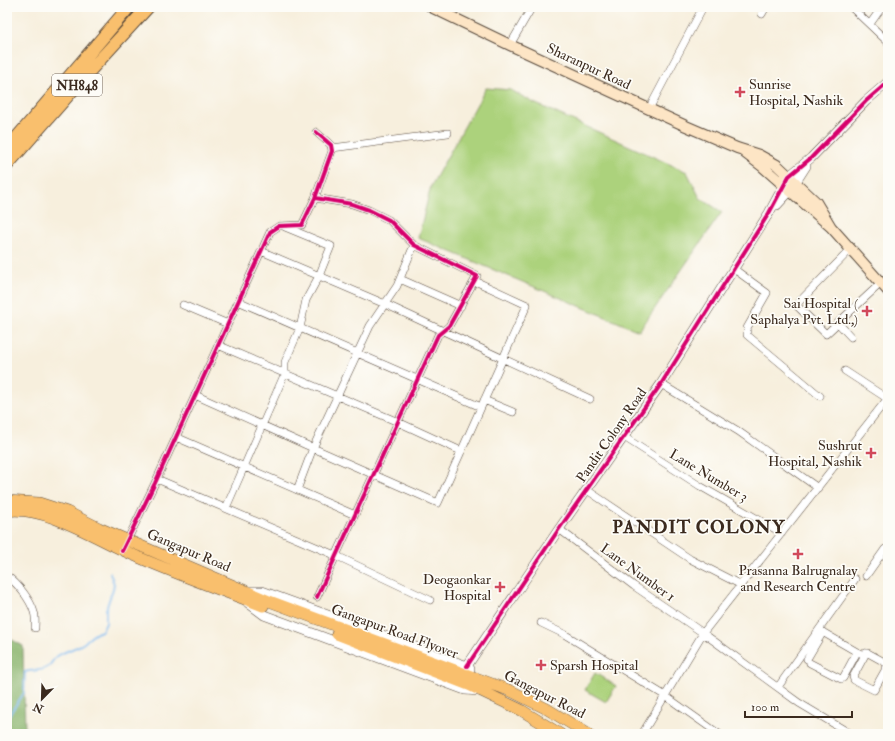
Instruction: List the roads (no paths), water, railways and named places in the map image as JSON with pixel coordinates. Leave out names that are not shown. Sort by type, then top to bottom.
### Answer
[{"type":"highway","name":"NH848","points":[[7,149],[130,7]]},
{"type":"highway","name":"NH848","points":[[7,165],[148,7]]},
{"type":"main road","name":"Sharanpur Road","points":[[431,7],[649,109],[737,148],[759,155],[780,168],[790,184]]},
{"type":"main road","name":"Sharanpur Road","points":[[737,148],[775,177],[790,184],[802,194],[816,202],[832,227],[886,289]]},
{"type":"main road","name":"Gangapur Road","points":[[7,501],[39,503],[67,512],[244,594]]},
{"type":"main road","name":"Gangapur Road","points":[[7,511],[30,511],[52,518],[122,551],[244,594]]},
{"type":"main road","name":"Gangapur Road Flyover","points":[[244,594],[469,676],[486,687]]},
{"type":"main road","name":"Gangapur Road","points":[[486,687],[560,734]]},
{"type":"main road","name":"Gangapur Road","points":[[486,687],[511,691],[541,706],[588,734]]},
{"type":"street","points":[[510,45],[532,7]]},
{"type":"street","points":[[649,109],[703,7]]},
{"type":"street","points":[[851,7],[888,42]]},
{"type":"street","points":[[870,24],[882,7]]},
{"type":"street","name":"Pandit Colony Road","points":[[469,676],[559,530],[661,384],[769,213],[811,158],[866,101],[888,82]]},
{"type":"street","points":[[122,551],[157,479],[270,232],[279,226],[302,225],[315,198],[330,160],[332,148],[332,145],[316,132]]},
{"type":"street","points":[[332,148],[448,133]]},
{"type":"street","points":[[790,184],[802,194]]},
{"type":"street","points":[[315,198],[352,204],[369,210],[389,220],[414,245],[477,276],[449,326],[438,335],[317,597]]},
{"type":"street","points":[[226,508],[285,373],[285,362],[300,328],[306,300],[319,276],[331,246],[283,226]]},
{"type":"street","points":[[297,490],[313,448],[357,352],[370,326],[400,279],[414,245]]},
{"type":"street","points":[[851,249],[796,305],[826,334],[838,323],[886,289]]},
{"type":"street","points":[[261,251],[443,330],[590,399]]},
{"type":"street","points":[[734,269],[767,293],[746,328],[747,335],[820,396]]},
{"type":"street","points":[[400,279],[461,306]]},
{"type":"street","points":[[195,395],[438,503],[527,305],[474,281]]},
{"type":"street","points":[[238,301],[357,352],[481,408]]},
{"type":"street","points":[[183,305],[228,324]]},
{"type":"street","points":[[838,323],[851,337]]},
{"type":"street","points":[[218,345],[398,422],[461,451]]},
{"type":"street","points":[[642,734],[664,695],[703,633],[888,399],[845,371]]},
{"type":"street","points":[[661,384],[738,431],[818,488]]},
{"type":"street","points":[[484,400],[513,412]]},
{"type":"street","points":[[176,437],[355,516]]},
{"type":"street","name":"Lane Number 3","points":[[624,437],[700,486],[782,533]]},
{"type":"street","points":[[157,479],[337,556],[430,600]]},
{"type":"street","points":[[587,490],[690,559],[741,585]]},
{"type":"street","name":"Lane Number 1","points":[[559,530],[634,586],[703,633]]},
{"type":"street","points":[[866,576],[885,549],[888,550]]},
{"type":"street","points":[[7,576],[21,588],[26,595],[34,613],[35,628]]},
{"type":"street","points":[[778,687],[814,641],[855,579]]},
{"type":"street","points":[[244,594],[262,591],[469,676],[486,687]]},
{"type":"street","points":[[244,594],[264,615],[465,690],[486,687]]},
{"type":"street","points":[[541,623],[564,634],[664,695],[719,734]]},
{"type":"street","points":[[821,631],[857,652],[863,654],[866,653],[888,664],[875,690],[854,680],[853,677],[866,653]]},
{"type":"street","points":[[703,633],[799,703],[851,734]]},
{"type":"street","points":[[814,641],[808,661],[841,679],[843,678],[857,652]]},
{"type":"waterway","points":[[7,718],[24,693],[25,672],[46,668],[59,655],[81,645],[94,634],[102,631],[106,623],[106,609],[114,584],[110,573]]},
{"type":"place","name":"Sunrise Hospital, Nashik","points":[[740,92]]},
{"type":"place","name":"Sai Hospital ( Saphalya Pvt. Ltd.,)","points":[[867,311]]},
{"type":"place","name":"Sushrut Hospital, Nashik","points":[[871,453]]},
{"type":"place","name":"Prasanna Balrugnalay and Research Centre","points":[[798,554]]},
{"type":"place","name":"Deogaonkar Hospital","points":[[500,587]]},
{"type":"place","name":"Sparsh Hospital","points":[[541,665]]},
{"type":"district","name":"PANDIT COLONY","points":[[699,527]]}]
